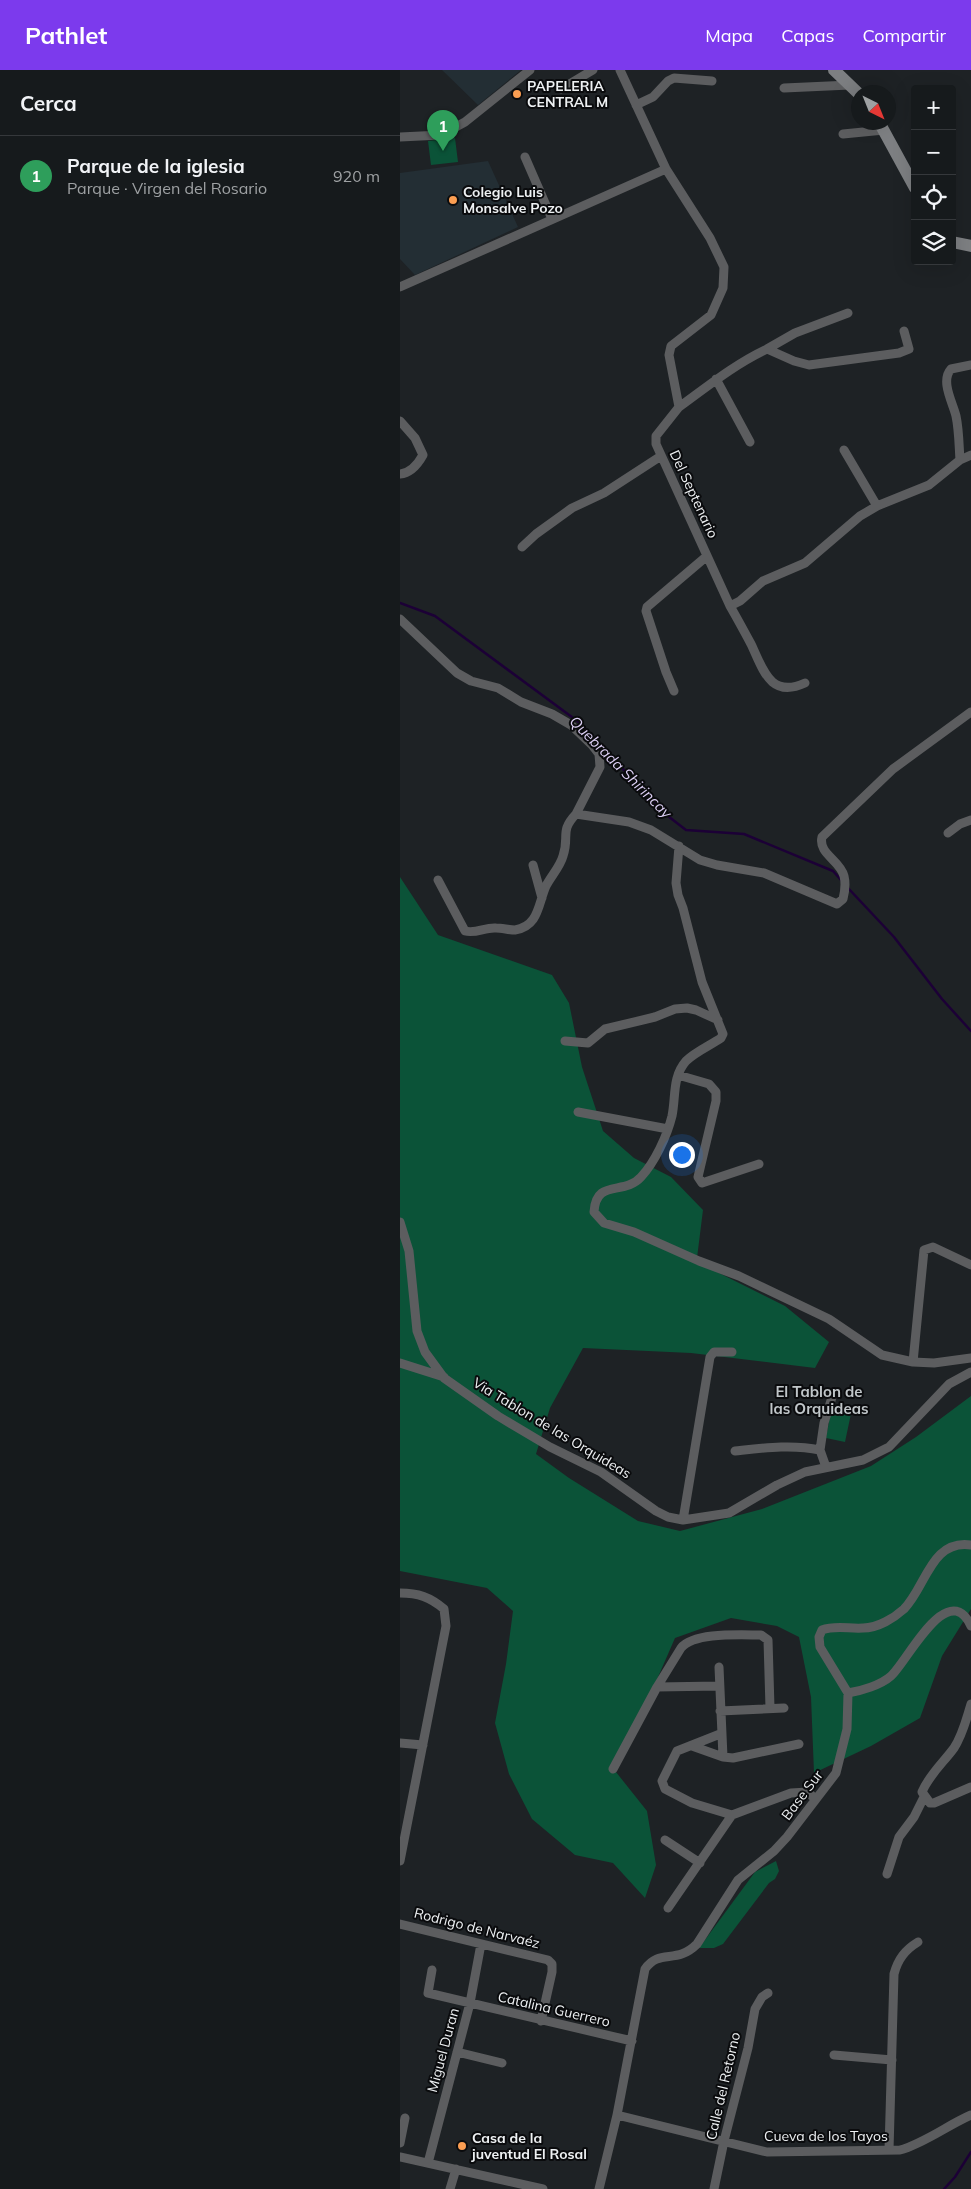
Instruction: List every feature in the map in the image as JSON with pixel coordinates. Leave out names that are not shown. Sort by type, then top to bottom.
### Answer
[{"type":"street","points":[[400,137],[441,135],[465,122],[530,70]]},
{"type":"street","points":[[561,89],[593,70]]},
{"type":"street","points":[[620,70],[666,169],[710,238],[724,267],[723,288],[711,315],[671,346],[669,355],[679,407],[748,358],[795,333],[848,313]]},
{"type":"street","points":[[834,70],[851,86]]},
{"type":"street","points":[[636,106],[653,97],[668,81],[674,78],[712,81]]},
{"type":"street","points":[[784,88],[851,89]]},
{"type":"street","points":[[843,134],[862,130]]},
{"type":"street","points":[[884,130],[911,180]]},
{"type":"street","points":[[525,157],[552,219]]},
{"type":"street","points":[[400,288],[666,169]]},
{"type":"street","points":[[956,243],[971,246]]},
{"type":"street","points":[[767,349],[794,361],[809,365],[900,353],[909,349],[904,331]]},
{"type":"street","points":[[960,460],[956,416],[951,405],[947,377],[951,370],[971,365]]},
{"type":"street","points":[[716,379],[750,442]]},
{"type":"street","name":"Del Septenario","points":[[679,407],[656,436],[656,444],[661,456],[730,606],[764,674],[776,685],[786,688],[795,688],[805,683]]},
{"type":"street","points":[[400,421],[415,438],[423,455],[418,464],[404,474],[400,474]]},
{"type":"street","points":[[844,450],[877,506]]},
{"type":"street","points":[[730,606],[740,601],[763,581],[805,563],[860,516],[877,506],[929,485],[960,460],[971,455]]},
{"type":"street","points":[[522,547],[536,534],[572,508],[604,494],[661,456]]},
{"type":"street","points":[[674,691],[646,611],[647,607],[707,556]]},
{"type":"street","points":[[400,619],[457,673],[471,681],[498,688],[521,702],[552,714],[572,726],[599,754],[600,767],[576,814],[566,828],[564,855],[545,888],[536,918],[527,926],[514,930],[494,927],[470,933],[466,931],[438,880]]},
{"type":"street","points":[[576,814],[629,822],[651,830],[700,860],[764,873],[837,904],[843,899],[846,884],[840,866],[824,851],[820,844],[822,837],[893,769],[971,712]]},
{"type":"street","points":[[948,833],[960,824],[971,820]]},
{"type":"street","points":[[679,846],[676,883],[678,895],[702,982],[724,1034],[722,1038],[686,1061],[675,1083],[672,1114],[668,1129],[648,1166],[638,1180],[629,1185],[604,1191],[595,1202],[594,1212],[604,1223],[634,1232],[699,1261],[739,1276],[829,1319],[882,1355],[913,1362],[934,1363],[971,1358]]},
{"type":"street","points":[[533,866],[542,898]]},
{"type":"street","points":[[565,1041],[588,1043],[610,1027],[655,1017],[676,1009],[688,1008],[719,1020]]},
{"type":"street","points":[[678,1075],[709,1084],[716,1092],[716,1101],[698,1177],[699,1180],[702,1183],[759,1164]]},
{"type":"street","points":[[578,1112],[668,1129]]},
{"type":"street","name":"Via Tablon de las Orquideas","points":[[400,1222],[409,1251],[417,1331],[425,1352],[444,1378],[498,1416],[550,1446],[601,1472],[656,1511],[668,1517],[684,1520],[729,1513],[777,1485],[805,1472],[863,1460],[889,1447],[949,1384],[971,1372]]},
{"type":"street","points":[[913,1362],[924,1250],[933,1246],[971,1265]]},
{"type":"street","points":[[684,1520],[710,1357],[714,1352],[732,1352]]},
{"type":"street","points":[[400,1363],[444,1378]]},
{"type":"street","points":[[826,1467],[820,1450],[824,1423],[833,1394]]},
{"type":"street","points":[[735,1451],[778,1447],[820,1450]]},
{"type":"street","points":[[971,1545],[963,1544],[952,1547],[936,1558],[906,1607],[894,1618],[866,1628],[831,1627],[822,1630],[819,1636],[820,1647],[848,1693],[891,1677],[924,1631],[933,1621],[943,1615],[953,1611],[959,1613],[967,1618],[971,1626]]},
{"type":"street","points":[[400,1593],[420,1594],[434,1601],[444,1609],[446,1626],[400,1860]]},
{"type":"street","points":[[613,1768],[657,1687],[686,1642],[702,1638],[761,1635],[768,1640],[770,1708]]},
{"type":"street","points":[[719,1667],[720,1734],[723,1757]]},
{"type":"street","points":[[657,1687],[719,1686]]},
{"type":"street","name":"Base Sur","points":[[617,2115],[645,1969],[651,1960],[675,1957],[688,1953],[696,1944],[738,1880],[774,1851],[787,1837],[836,1773],[847,1729],[848,1693]]},
{"type":"street","points":[[971,1704],[963,1731],[954,1746],[926,1782],[922,1792],[924,1798],[930,1803],[934,1803],[971,1787]]},
{"type":"street","points":[[720,1711],[784,1708]]},
{"type":"street","points":[[720,1734],[677,1751],[662,1782],[663,1786],[692,1803],[732,1814],[791,1793],[808,1792],[816,1799]]},
{"type":"street","points":[[400,1744],[423,1745]]},
{"type":"street","points":[[692,1746],[723,1757],[733,1758],[799,1744]]},
{"type":"street","points":[[887,1874],[899,1837],[914,1818],[924,1798]]},
{"type":"street","points":[[668,1908],[732,1814]]},
{"type":"street","points":[[665,1840],[700,1863]]},
{"type":"street","name":"Rodrigo de Narvaéz","points":[[400,1924],[548,1960],[552,1964],[552,1972],[541,2021]]},
{"type":"street","points":[[889,2150],[894,1974],[897,1961],[910,1947],[918,1942]]},
{"type":"street","name":"Miguel Duran","points":[[428,2163],[470,2003],[481,1944]]},
{"type":"street","name":"Catalina Guerrero","points":[[432,1970],[428,1993],[632,2041]]},
{"type":"street","name":"Calle del Retorno","points":[[714,2189],[724,2141],[748,2048],[755,2009],[762,1997],[768,1993]]},
{"type":"street","points":[[457,2052],[502,2063]]},
{"type":"street","points":[[834,2055],[892,2060]]},
{"type":"street","points":[[599,2189],[617,2115]]},
{"type":"street","name":"Cueva de los Tayos","points":[[617,2115],[767,2152],[900,2150],[915,2145],[949,2125],[971,2115]]},
{"type":"street","points":[[400,2142],[405,2118]]},
{"type":"street","points":[[400,2157],[543,2189]]},
{"type":"street","points":[[450,2189],[456,2169]]},
{"type":"shaded area","points":[[442,70],[521,70],[478,105]]},
{"type":"shaded area","name":"Colegio Luis Monsalve Pozo","points":[[488,161],[518,227],[415,275],[400,259],[400,173]]},
{"type":"green space","points":[[455,138],[458,162],[431,165],[428,141]]},
{"type":"green space","points":[[400,877],[438,935],[552,975],[569,1003],[582,1067],[603,1131],[634,1158],[671,1177],[703,1210],[697,1258],[715,1271],[785,1306],[829,1342],[815,1368],[691,1353],[583,1348],[550,1408],[536,1454],[569,1478],[638,1521],[680,1531],[762,1509],[871,1466],[916,1437],[971,1396],[971,1609],[942,1656],[920,1718],[871,1746],[814,1773],[811,1697],[799,1637],[777,1626],[731,1618],[675,1638],[648,1700],[612,1767],[647,1811],[656,1865],[645,1898],[613,1863],[575,1855],[532,1819],[509,1774],[495,1723],[513,1611],[487,1588],[400,1571]]},
{"type":"green space","points":[[832,1405],[852,1409],[845,1442],[826,1438]]},
{"type":"green space","points":[[776,1861],[779,1871],[775,1879],[769,1883],[723,1944],[714,1948],[699,1948],[755,1872]]},
{"type":"waterway","name":"Quebrada Shirincay","points":[[400,603],[435,616],[580,723],[664,813],[686,830],[744,834],[833,871],[841,880]]},
{"type":"waterway","name":"Quebrada Shirincay","points":[[848,888],[894,937],[942,999],[971,1031]]},
{"type":"waterway","points":[[944,2189],[955,2177],[971,2152]]},
{"type":"place","name":"PAPELERIA CENTRAL M","points":[[517,94]]},
{"type":"place","name":"Parque de la iglesia","points":[[443,151]]},
{"type":"place","name":"Colegio Luis Monsalve Pozo","points":[[453,200]]},
{"type":"place","name":"Casa de la juventud El Rosal","points":[[462,2146]]},
{"type":"district","name":"El Tablon de las Orquideas","points":[[819,1400]]}]
